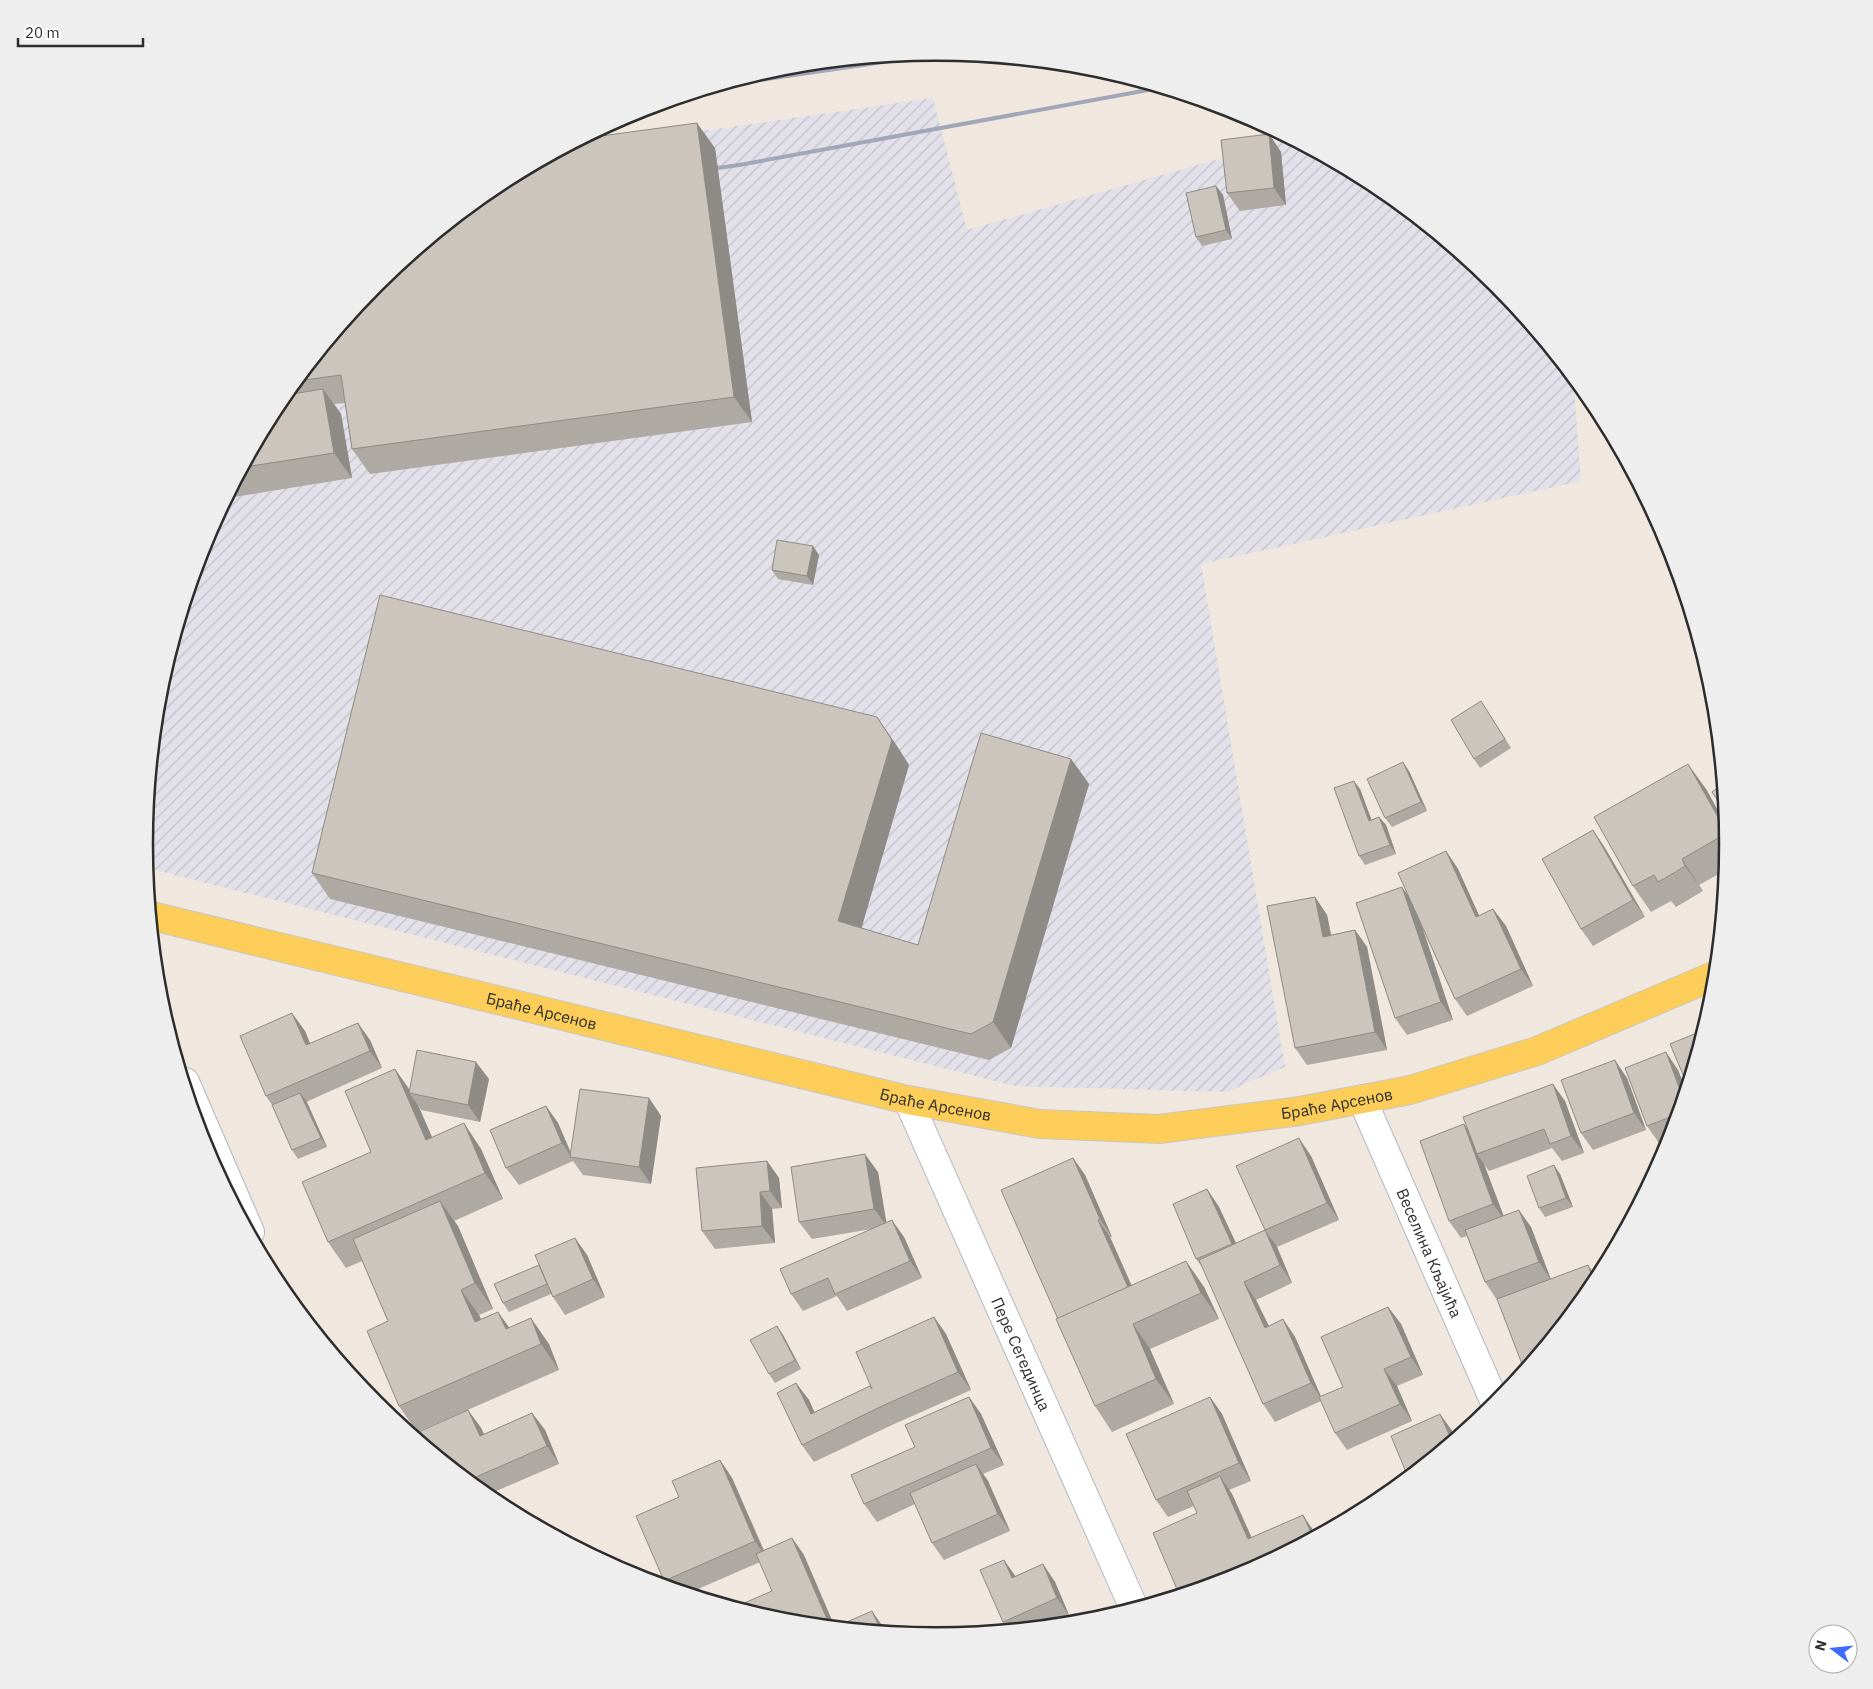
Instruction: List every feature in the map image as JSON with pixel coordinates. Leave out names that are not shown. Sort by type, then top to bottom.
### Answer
[{"type":"main road","name":"Браће Арсенов","points":[[157,917],[908,1100],[1040,1124],[1159,1129],[1300,1111],[1410,1090],[1537,1051],[1708,978]]},
{"type":"street","name":"Веселина Кљајића","points":[[1362,1099],[1492,1396]]},
{"type":"street","name":"Пере Сегединца","points":[[908,1100],[1132,1603]]},
{"type":"shaded area","points":[[933,98],[967,230],[1282,141],[1328,166],[1372,193],[1413,223],[1453,256],[1490,291],[1525,328],[1558,368],[1574,390],[1581,481],[1201,564],[1285,1067],[1226,1092],[1015,1086],[154,870],[155,793],[160,742],[168,692],[180,642],[195,593],[213,545],[234,498],[258,453],[285,409],[315,368],[348,328],[383,291],[447,233],[519,182],[577,149]]},
{"type":"building","points":[[697,123],[734,397],[352,449],[341,375],[306,380],[315,368],[348,328],[383,291],[420,256],[460,223],[501,193],[545,166],[605,135]]},
{"type":"building","points":[[1266,134],[1269,136],[1274,188],[1227,193],[1221,140]]},
{"type":"building","points":[[1216,186],[1226,230],[1196,237],[1186,193]]},
{"type":"building","points":[[323,389],[334,453],[251,466],[285,409],[296,393]]},
{"type":"building","points":[[777,540],[813,546],[807,576],[772,570]]},
{"type":"building","points":[[380,595],[877,717],[892,740],[838,921],[918,945],[981,733],[1071,759],[993,1022],[971,1034],[312,873]]},
{"type":"building","points":[[1481,701],[1505,739],[1474,759],[1451,720]]},
{"type":"building","points":[[1403,762],[1421,802],[1385,818],[1367,779]]},
{"type":"building","points":[[1688,764],[1719,819],[1720,837],[1682,859],[1685,866],[1658,882],[1654,875],[1633,886],[1594,817]]},
{"type":"building","points":[[1354,781],[1369,821],[1379,817],[1390,845],[1359,856],[1334,788]]},
{"type":"building","points":[[1718,788],[1718,801],[1712,792]]},
{"type":"building","points":[[1593,830],[1633,900],[1581,929],[1542,859]]},
{"type":"building","points":[[1446,851],[1476,917],[1493,909],[1521,969],[1455,999],[1398,873]]},
{"type":"building","points":[[1402,887],[1441,1002],[1395,1018],[1356,903]]},
{"type":"building","points":[[1315,897],[1323,937],[1355,930],[1375,1032],[1295,1048],[1267,906]]},
{"type":"building","points":[[292,1013],[306,1045],[358,1023],[370,1051],[266,1096],[240,1036]]},
{"type":"building","points":[[1696,1033],[1684,1077],[1670,1044]]},
{"type":"building","points":[[417,1050],[476,1062],[468,1105],[409,1093]]},
{"type":"building","points":[[1666,1052],[1680,1090],[1670,1117],[1647,1126],[1625,1068]]},
{"type":"building","points":[[1615,1060],[1634,1113],[1581,1133],[1561,1080]]},
{"type":"building","points":[[395,1069],[426,1140],[464,1123],[485,1173],[328,1242],[302,1182],[371,1152],[345,1091]]},
{"type":"building","points":[[1553,1084],[1571,1136],[1550,1144],[1544,1129],[1477,1154],[1463,1117]]},
{"type":"building","points":[[580,1089],[649,1098],[639,1167],[570,1157]]},
{"type":"building","points":[[300,1093],[321,1138],[292,1150],[272,1105]]},
{"type":"building","points":[[546,1106],[562,1143],[506,1168],[490,1130]]},
{"type":"building","points":[[1464,1124],[1493,1204],[1449,1221],[1420,1141]]},
{"type":"building","points":[[1299,1138],[1327,1203],[1265,1230],[1236,1166]]},
{"type":"building","points":[[865,1154],[874,1209],[799,1222],[791,1167]]},
{"type":"building","points":[[1073,1158],[1128,1287],[1058,1319],[1001,1190]]},
{"type":"building","points":[[767,1161],[770,1191],[760,1192],[762,1226],[702,1231],[696,1168]]},
{"type":"building","points":[[1554,1165],[1566,1198],[1539,1208],[1527,1176]]},
{"type":"building","points":[[1207,1189],[1232,1244],[1196,1259],[1173,1204]]},
{"type":"building","points":[[440,1201],[475,1283],[461,1290],[475,1322],[498,1312],[506,1329],[531,1318],[541,1344],[399,1406],[367,1331],[388,1321],[353,1239]]},
{"type":"building","points":[[1519,1210],[1539,1262],[1485,1282],[1465,1230]]},
{"type":"building","points":[[892,1220],[910,1261],[835,1294],[828,1278],[791,1294],[780,1269]]},
{"type":"building","points":[[1265,1230],[1280,1265],[1244,1282],[1265,1328],[1283,1319],[1311,1383],[1263,1404],[1199,1260]]},
{"type":"building","points":[[575,1238],[593,1279],[553,1297],[535,1255]]},
{"type":"building","points":[[1186,1261],[1201,1293],[1133,1324],[1156,1379],[1095,1406],[1056,1319]]},
{"type":"building","points":[[539,1265],[547,1284],[503,1303],[494,1284]]},
{"type":"building","points":[[1588,1265],[1591,1275],[1558,1321],[1522,1364],[1497,1299]]},
{"type":"building","points":[[1388,1307],[1411,1357],[1384,1369],[1400,1404],[1335,1433],[1319,1397],[1343,1387],[1321,1337]]},
{"type":"building","points":[[934,1317],[958,1372],[802,1445],[777,1393],[796,1383],[811,1414],[870,1386],[872,1389],[856,1352]]},
{"type":"building","points":[[777,1326],[795,1360],[769,1374],[750,1340]]},
{"type":"building","points":[[969,1397],[991,1448],[864,1504],[851,1475],[915,1447],[905,1425]]},
{"type":"building","points":[[1210,1397],[1239,1463],[1156,1500],[1126,1434]]},
{"type":"building","points":[[468,1410],[480,1436],[532,1413],[547,1446],[475,1477],[419,1432]]},
{"type":"building","points":[[1440,1414],[1450,1436],[1406,1471],[1391,1436]]},
{"type":"building","points":[[720,1460],[755,1541],[668,1579],[663,1578],[636,1516],[679,1497],[672,1481]]},
{"type":"building","points":[[976,1464],[998,1514],[932,1543],[910,1493]]},
{"type":"building","points":[[1220,1476],[1248,1539],[1303,1515],[1311,1532],[1236,1568],[1177,1589],[1153,1533],[1197,1513],[1187,1491]]},
{"type":"building","points":[[792,1538],[827,1620],[784,1613],[744,1603],[772,1591],[756,1554]]},
{"type":"building","points":[[1004,1560],[1012,1578],[1043,1564],[1057,1598],[1003,1622],[980,1570]]},
{"type":"building","points":[[872,1611],[878,1625],[846,1622]]},
{"type":"railway","points":[[780,77],[858,66]]},
{"type":"railway","points":[[703,170],[1146,90]]}]
